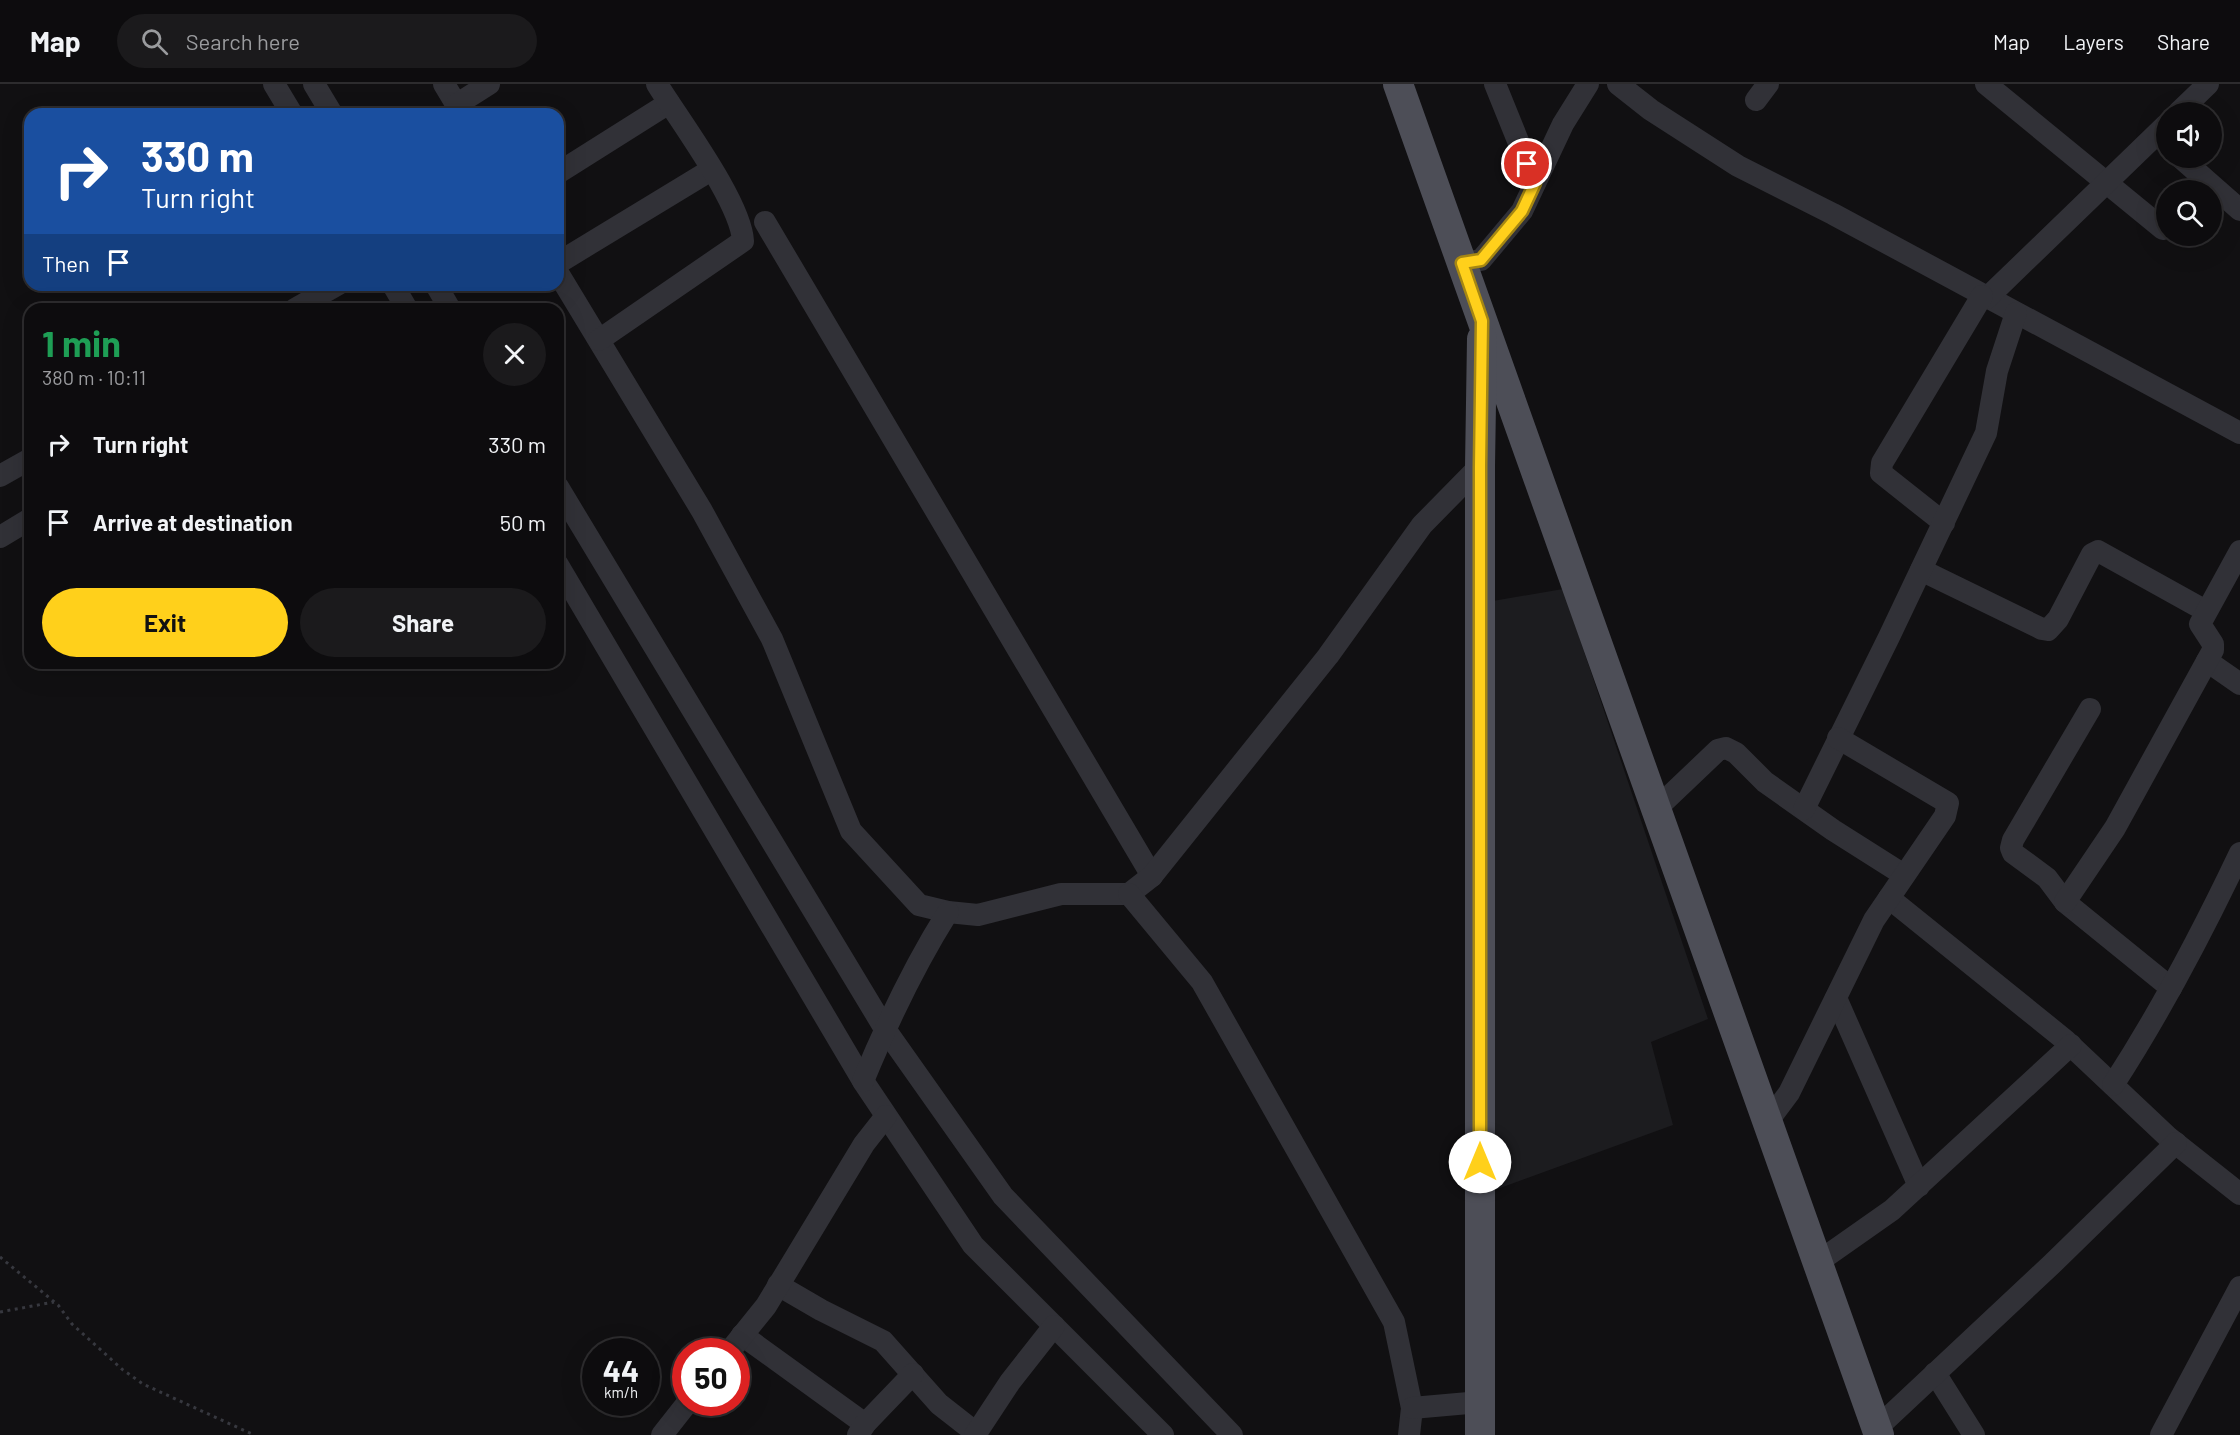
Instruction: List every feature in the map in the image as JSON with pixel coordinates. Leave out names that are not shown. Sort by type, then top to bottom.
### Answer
[{"type":"main road","points":[[1398,84],[1878,1432]]},
{"type":"main road","points":[[1480,1435],[1482,321]]},
{"type":"street","points":[[274,84],[288,108]]},
{"type":"street","points":[[314,84],[328,108]]},
{"type":"street","points":[[444,84],[458,108]]},
{"type":"street","points":[[460,108],[489,84]]},
{"type":"street","points":[[599,340],[743,241],[742,228],[723,187],[657,84]]},
{"type":"street","points":[[1495,84],[1535,183]]},
{"type":"street","points":[[1462,263],[1481,260],[1522,211],[1563,124],[1588,84]]},
{"type":"street","points":[[1618,84],[1651,110],[1738,166],[1833,214],[1985,297],[2237,426]]},
{"type":"street","points":[[2189,102],[2208,84]]},
{"type":"street","points":[[1994,86],[2156,223]]},
{"type":"street","points":[[564,169],[669,103]]},
{"type":"street","points":[[1944,523],[1881,473],[1882,463],[1985,297],[2107,182],[2156,140]]},
{"type":"street","points":[[2192,168],[2240,210]]},
{"type":"street","points":[[564,259],[711,170]]},
{"type":"street","points":[[765,222],[1152,876]]},
{"type":"street","points":[[564,283],[702,510],[772,639],[851,831],[919,905],[948,912],[978,915],[1061,894],[1129,894],[1152,876],[1328,656],[1422,525],[1480,466]]},
{"type":"street","points":[[305,303],[326,291]]},
{"type":"street","points":[[1804,809],[1986,433],[1997,371],[2016,313]]},
{"type":"street","points":[[0,476],[24,462]]},
{"type":"street","points":[[564,497],[885,1029],[1003,1196],[1232,1435]]},
{"type":"street","points":[[0,537],[24,523]]},
{"type":"street","points":[[2065,902],[2115,828],[2213,650],[2213,644],[2200,624],[2240,551]]},
{"type":"street","points":[[1921,570],[2048,630],[2058,619],[2092,554],[2098,552],[2206,611]]},
{"type":"street","points":[[564,575],[863,1081],[973,1245],[1158,1433]]},
{"type":"street","points":[[2207,661],[2240,684]]},
{"type":"street","points":[[2090,710],[2013,840],[2011,849],[2047,878],[2065,902],[2171,988]]},
{"type":"street","points":[[1768,1121],[1789,1093],[1875,920],[1945,816],[1948,803],[1838,738]]},
{"type":"street","points":[[1656,809],[1718,750],[1726,748],[1736,753],[1765,782],[1904,875]]},
{"type":"street","points":[[2113,1085],[2134,1054],[2171,988],[2240,853]]},
{"type":"street","points":[[1129,894],[1202,982],[1389,1311],[1394,1322],[1412,1408],[1409,1435]]},
{"type":"street","points":[[1889,898],[2071,1045],[2176,1143],[2240,1194]]},
{"type":"street","points":[[863,1081],[885,1029],[931,938],[948,912]]},
{"type":"street","points":[[1836,998],[1919,1186]]},
{"type":"street","points":[[1818,1262],[1892,1210],[2071,1045]]},
{"type":"street","points":[[740,1338],[766,1306],[864,1144],[886,1116]]},
{"type":"street","points":[[1878,1432],[1935,1373],[2052,1264],[2176,1143]]},
{"type":"street","points":[[778,1285],[821,1310],[883,1341],[939,1404],[975,1434],[1010,1382],[1054,1326]]},
{"type":"street","points":[[2160,1435],[2240,1287]]},
{"type":"street","points":[[750,1353],[862,1430],[913,1374]]},
{"type":"street","points":[[1935,1373],[1974,1435]]},
{"type":"street","points":[[1412,1408],[1480,1402]]},
{"type":"street","points":[[662,1435],[677,1416]]},
{"type":"path","points":[[0,1257],[54,1302],[72,1324],[123,1370],[143,1384],[254,1435]]},
{"type":"path","points":[[0,1312],[54,1302]]},
{"type":"shaded area","points":[[1563,589],[1708,1019],[1651,1042],[1673,1125],[1492,1191],[1487,602]]},
{"type":"route","points":[[1480,1162],[1482,321],[1462,263],[1481,260],[1522,211],[1535,183],[1527,164]]}]
